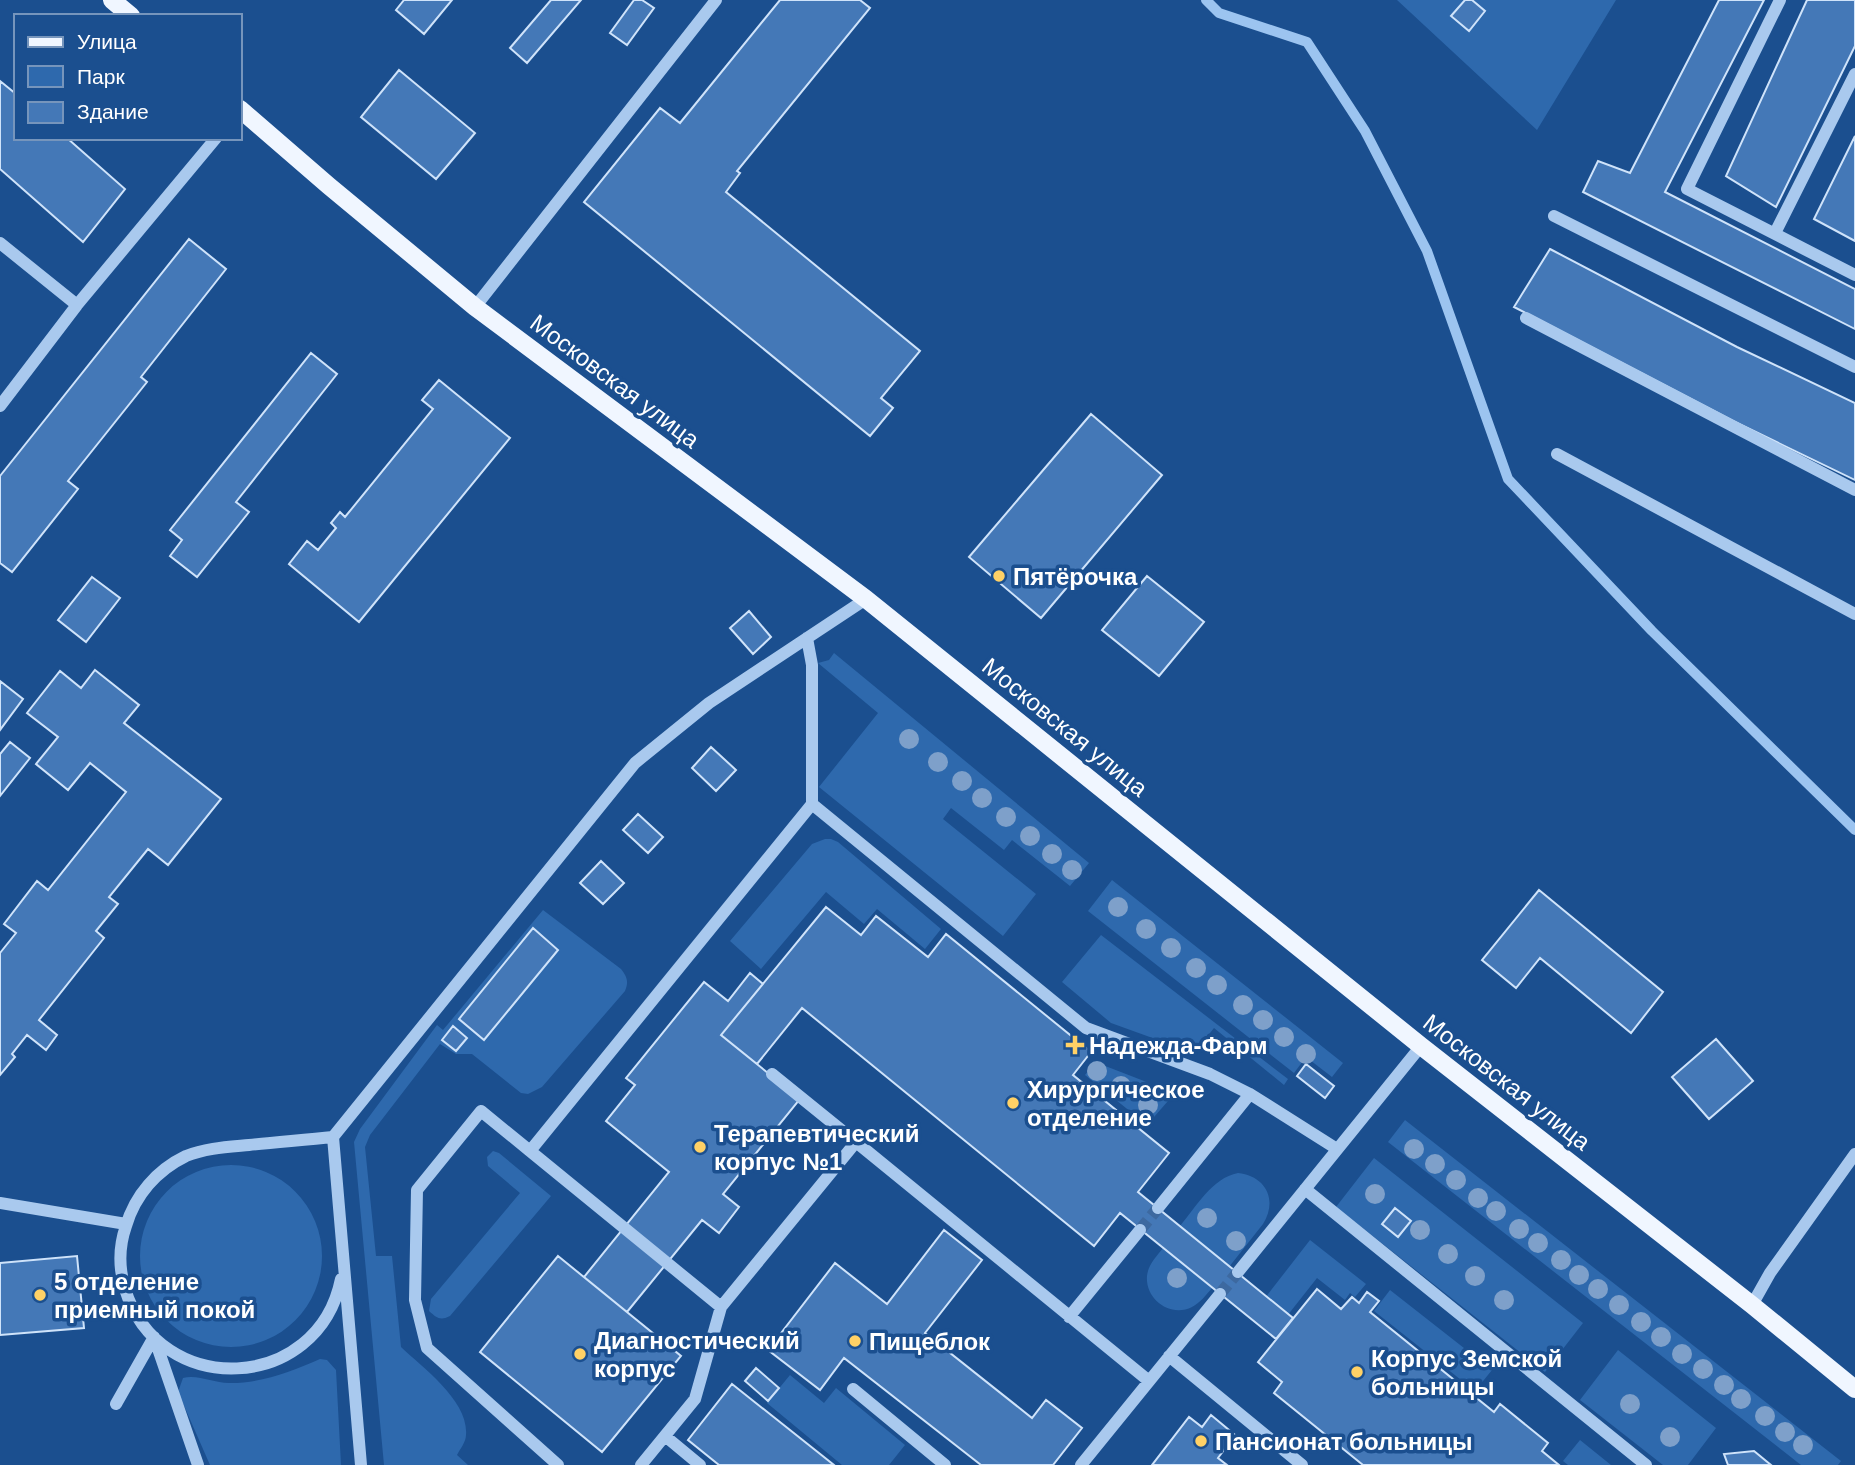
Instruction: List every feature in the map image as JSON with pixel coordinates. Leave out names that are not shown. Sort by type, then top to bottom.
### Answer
[{"type":"main road","points":[[112,0],[129,14]]},
{"type":"main road","name":"Московская улица","points":[[242,111],[328,186],[475,307],[866,599],[1421,1046],[1855,1389]]},
{"type":"street","points":[[475,307],[716,0]]},
{"type":"street","points":[[1780,0],[1687,189],[1855,275]]},
{"type":"street","points":[[1774,233],[1855,75]]},
{"type":"street","points":[[0,406],[77,305],[214,140]]},
{"type":"street","points":[[1554,216],[1855,367]]},
{"type":"street","points":[[0,243],[77,305]]},
{"type":"street","points":[[1526,317],[1855,490]]},
{"type":"street","points":[[1557,454],[1855,614]]},
{"type":"street","points":[[361,1465],[333,1137],[635,762],[709,703],[866,599]]},
{"type":"street","points":[[530,1151],[812,804],[812,665],[807,638]]},
{"type":"street","points":[[812,804],[1086,1028],[1210,1074],[1250,1094],[1337,1149]]},
{"type":"street","points":[[1238,1272],[1421,1046]]},
{"type":"street","points":[[772,1074],[1149,1381]]},
{"type":"street","points":[[1158,1208],[1250,1094]]},
{"type":"street","points":[[558,1465],[427,1348],[415,1300],[417,1190],[481,1111],[721,1307]]},
{"type":"street","points":[[333,1137],[215,1148],[186,1157],[160,1173],[145,1188],[126,1224],[121,1254],[124,1284],[135,1313],[154,1337],[179,1356],[207,1367],[238,1369],[278,1359],[304,1343],[324,1320],[334,1302],[340,1283],[342,1252]]},
{"type":"street","points":[[641,1465],[695,1399],[721,1307],[856,1142]]},
{"type":"street","points":[[1752,1305],[1770,1273],[1855,1154]]},
{"type":"street","points":[[1306,1189],[1646,1465]]},
{"type":"street","points":[[0,1203],[126,1224]]},
{"type":"street","points":[[1069,1317],[1140,1230]]},
{"type":"street","points":[[1081,1465],[1220,1294]]},
{"type":"street","points":[[116,1404],[154,1337]]},
{"type":"street","points":[[154,1337],[198,1465]]},
{"type":"street","points":[[1169,1356],[1302,1465]]},
{"type":"street","points":[[853,1390],[945,1465]]},
{"type":"street","points":[[664,1436],[700,1465]]},
{"type":"green space","points":[[1397,0],[1616,0],[1537,130]]},
{"type":"green space","points":[[834,653],[1089,863],[1070,886],[1012,840],[1004,850],[951,808],[943,819],[1036,894],[1003,936],[819,787],[878,713],[818,663],[829,660]]},
{"type":"green space","points":[[825,839],[838,842],[941,929],[925,949],[877,909],[864,924],[826,892],[761,969],[730,941],[812,844]]},
{"type":"green space","points":[[1112,880],[1343,1063],[1332,1077],[1306,1057],[1294,1073],[1088,911]]},
{"type":"green space","points":[[543,910],[621,969],[627,979],[625,991],[542,1087],[528,1094],[521,1093],[472,1054],[456,1054],[440,1044],[370,1135],[365,1147],[376,1256],[392,1256],[401,1347],[443,1386],[460,1410],[466,1435],[457,1455],[468,1465],[384,1465],[354,1142],[360,1129],[437,1025],[443,1030]]},
{"type":"green space","points":[[1101,935],[1288,1079],[1284,1085],[1214,1028],[1194,1053],[1111,1023],[1062,982]]},
{"type":"green space","points":[[1095,1062],[1175,1093],[1147,1125],[1085,1075]]},
{"type":"green space","points":[[1405,1120],[1841,1461],[1838,1465],[1801,1465],[1388,1142]]},
{"type":"green space","points":[[493,1151],[551,1196],[450,1316],[439,1318],[429,1311],[431,1299],[520,1193],[488,1166],[487,1157]]},
{"type":"green space","points":[[1374,1158],[1583,1323],[1545,1372],[1336,1207]]},
{"type":"green space","points":[[231,1165],[266,1172],[295,1192],[315,1221],[322,1256],[315,1291],[295,1320],[266,1340],[231,1347],[196,1340],[167,1320],[147,1291],[140,1256],[147,1221],[167,1192],[196,1172]]},
{"type":"green space","points":[[1238,1173],[1248,1175],[1262,1184],[1267,1191],[1269,1206],[1263,1224],[1229,1267],[1180,1226],[1212,1187]]},
{"type":"green space","points":[[1310,1240],[1366,1284],[1355,1297],[1350,1293],[1345,1300],[1317,1278],[1287,1316],[1265,1298]]},
{"type":"green space","points":[[1163,1248],[1212,1288],[1192,1307],[1184,1310],[1168,1308],[1161,1305],[1150,1293],[1147,1285],[1148,1272]]},
{"type":"green space","points":[[1390,1290],[1492,1370],[1475,1391],[1374,1311]]},
{"type":"green space","points":[[1618,1350],[1716,1428],[1688,1465],[1663,1465],[1580,1400]]},
{"type":"green space","points":[[320,1359],[327,1360],[336,1370],[341,1465],[210,1465],[178,1392],[183,1378],[195,1377],[225,1383],[254,1381],[288,1372]]},
{"type":"green space","points":[[790,1375],[824,1403],[836,1388],[905,1445],[889,1465],[842,1465],[767,1403]]},
{"type":"green space","points":[[1580,1440],[1611,1465],[1568,1465],[1563,1461]]},
{"type":"building","points":[[404,0],[452,0],[424,34],[396,10]]},
{"type":"building","points":[[551,0],[581,0],[527,63],[510,48]]},
{"type":"building","points":[[634,0],[642,0],[654,8],[627,45],[610,33]]},
{"type":"building","points":[[780,0],[860,0],[870,8],[737,171],[740,173],[726,192],[920,351],[881,398],[893,408],[870,436],[584,202],[660,108],[680,123]]},
{"type":"building","points":[[1465,0],[1472,0],[1485,11],[1469,31],[1451,16]]},
{"type":"building","points":[[1719,0],[1764,0],[1665,192],[1855,289],[1855,329],[1583,192],[1598,161],[1630,173]]},
{"type":"building","points":[[1807,0],[1855,0],[1855,46],[1776,207],[1726,176]]},
{"type":"building","points":[[399,70],[475,133],[436,179],[361,117]]},
{"type":"building","points":[[0,81],[14,92],[14,140],[69,140],[125,189],[83,242],[0,169]]},
{"type":"building","points":[[1855,136],[1855,241],[1814,219]]},
{"type":"building","points":[[189,239],[226,269],[141,377],[147,382],[68,481],[78,489],[12,572],[0,563],[0,476]]},
{"type":"building","points":[[1550,249],[1737,347],[1855,403],[1855,480],[1733,421],[1514,307]]},
{"type":"building","points":[[311,353],[337,374],[236,502],[249,512],[197,577],[170,556],[182,540],[170,530]]},
{"type":"building","points":[[439,380],[510,438],[359,622],[289,564],[307,541],[318,550],[336,528],[331,523],[340,512],[345,517],[433,409],[422,400]]},
{"type":"building","points":[[1091,414],[1162,475],[1041,618],[969,557]]},
{"type":"building","points":[[1147,576],[1204,622],[1159,676],[1102,630]]},
{"type":"building","points":[[92,577],[120,598],[86,642],[58,620]]},
{"type":"building","points":[[749,611],[771,637],[753,654],[730,628]]},
{"type":"building","points":[[95,670],[139,705],[124,723],[221,799],[168,865],[148,849],[109,897],[118,904],[96,931],[104,938],[39,1020],[57,1035],[46,1050],[27,1035],[12,1054],[15,1057],[0,1075],[0,953],[16,933],[4,924],[37,881],[48,890],[126,792],[90,763],[68,790],[36,764],[58,737],[27,713],[60,671],[81,688]]},
{"type":"building","points":[[0,681],[23,699],[0,730]]},
{"type":"building","points":[[10,742],[30,758],[0,796],[0,754]]},
{"type":"building","points":[[711,747],[736,770],[716,791],[692,768]]},
{"type":"building","points":[[638,814],[663,837],[648,853],[623,830]]},
{"type":"building","points":[[601,861],[624,883],[603,904],[580,883]]},
{"type":"building","points":[[1539,890],[1663,992],[1631,1033],[1540,958],[1516,988],[1482,960]]},
{"type":"building","name":"Хирургическое отделение","points":[[826,907],[861,935],[876,916],[928,957],[946,934],[1091,1052],[1073,1075],[1169,1153],[1138,1192],[1293,1318],[1276,1339],[1120,1213],[1094,1246],[802,1008],[757,1064],[721,1035]]},
{"type":"building","points":[[533,928],[558,950],[484,1040],[459,1019]]},
{"type":"building","name":"Терапевтический корпус №1","points":[[750,973],[763,984],[721,1035],[800,1099],[723,1194],[739,1207],[719,1233],[702,1220],[627,1312],[584,1277],[669,1172],[606,1121],[635,1085],[626,1078],[704,982],[728,1001]]},
{"type":"building","points":[[453,1026],[467,1038],[456,1051],[442,1040]]},
{"type":"building","points":[[1716,1039],[1753,1081],[1709,1119],[1672,1077]]},
{"type":"building","points":[[1306,1064],[1334,1086],[1325,1098],[1297,1076]]},
{"type":"building","points":[[1395,1208],[1411,1221],[1398,1237],[1382,1224]]},
{"type":"building","name":"Пищеблок","points":[[944,1230],[982,1260],[925,1333],[1032,1418],[1046,1400],[1082,1428],[1053,1465],[981,1465],[844,1358],[820,1390],[768,1350],[835,1263],[887,1304]]},
{"type":"building","name":"5 отделение приемный покой","points":[[77,1256],[84,1328],[0,1335],[0,1263]]},
{"type":"building","name":"Диагностический корпус","points":[[558,1256],[681,1356],[602,1452],[480,1352]]},
{"type":"building","name":"Корпус Земской больницы","points":[[1317,1289],[1341,1309],[1352,1297],[1359,1303],[1367,1292],[1379,1301],[1370,1312],[1494,1412],[1500,1404],[1548,1443],[1542,1451],[1559,1465],[1363,1465],[1274,1393],[1282,1382],[1258,1362]]},
{"type":"building","points":[[756,1368],[779,1388],[768,1401],[745,1381]]},
{"type":"building","points":[[732,1384],[834,1465],[719,1465],[688,1440]]},
{"type":"building","name":"Пансионат больницы","points":[[1211,1415],[1235,1435],[1218,1458],[1227,1465],[1152,1465],[1189,1417],[1202,1427]]},
{"type":"building","points":[[1754,1451],[1771,1465],[1728,1465],[1724,1454]]},
{"type":"waterway","points":[[1206,0],[1219,13],[1307,42],[1365,131],[1427,251],[1508,479],[1652,631],[1855,830]]},
{"type":"tunnel","points":[[1140,1230],[1158,1208]]},
{"type":"tunnel","points":[[1220,1294],[1238,1272]]},
{"type":"place","name":"Пятёрочка","points":[[999,576]]},
{"type":"place","name":"Надежда-Фарм","points":[[1075,1045]]},
{"type":"place","name":"Хирургическое отделение","points":[[1013,1103]]},
{"type":"place","name":"Терапевтический корпус №1","points":[[700,1147]]},
{"type":"place","name":"5 отделение приемный покой","points":[[40,1295]]},
{"type":"place","name":"Пищеблок","points":[[855,1341]]},
{"type":"place","name":"Диагностический корпус","points":[[580,1354]]},
{"type":"place","name":"Корпус Земской больницы","points":[[1357,1372]]},
{"type":"place","name":"Пансионат больницы","points":[[1201,1441]]}]
